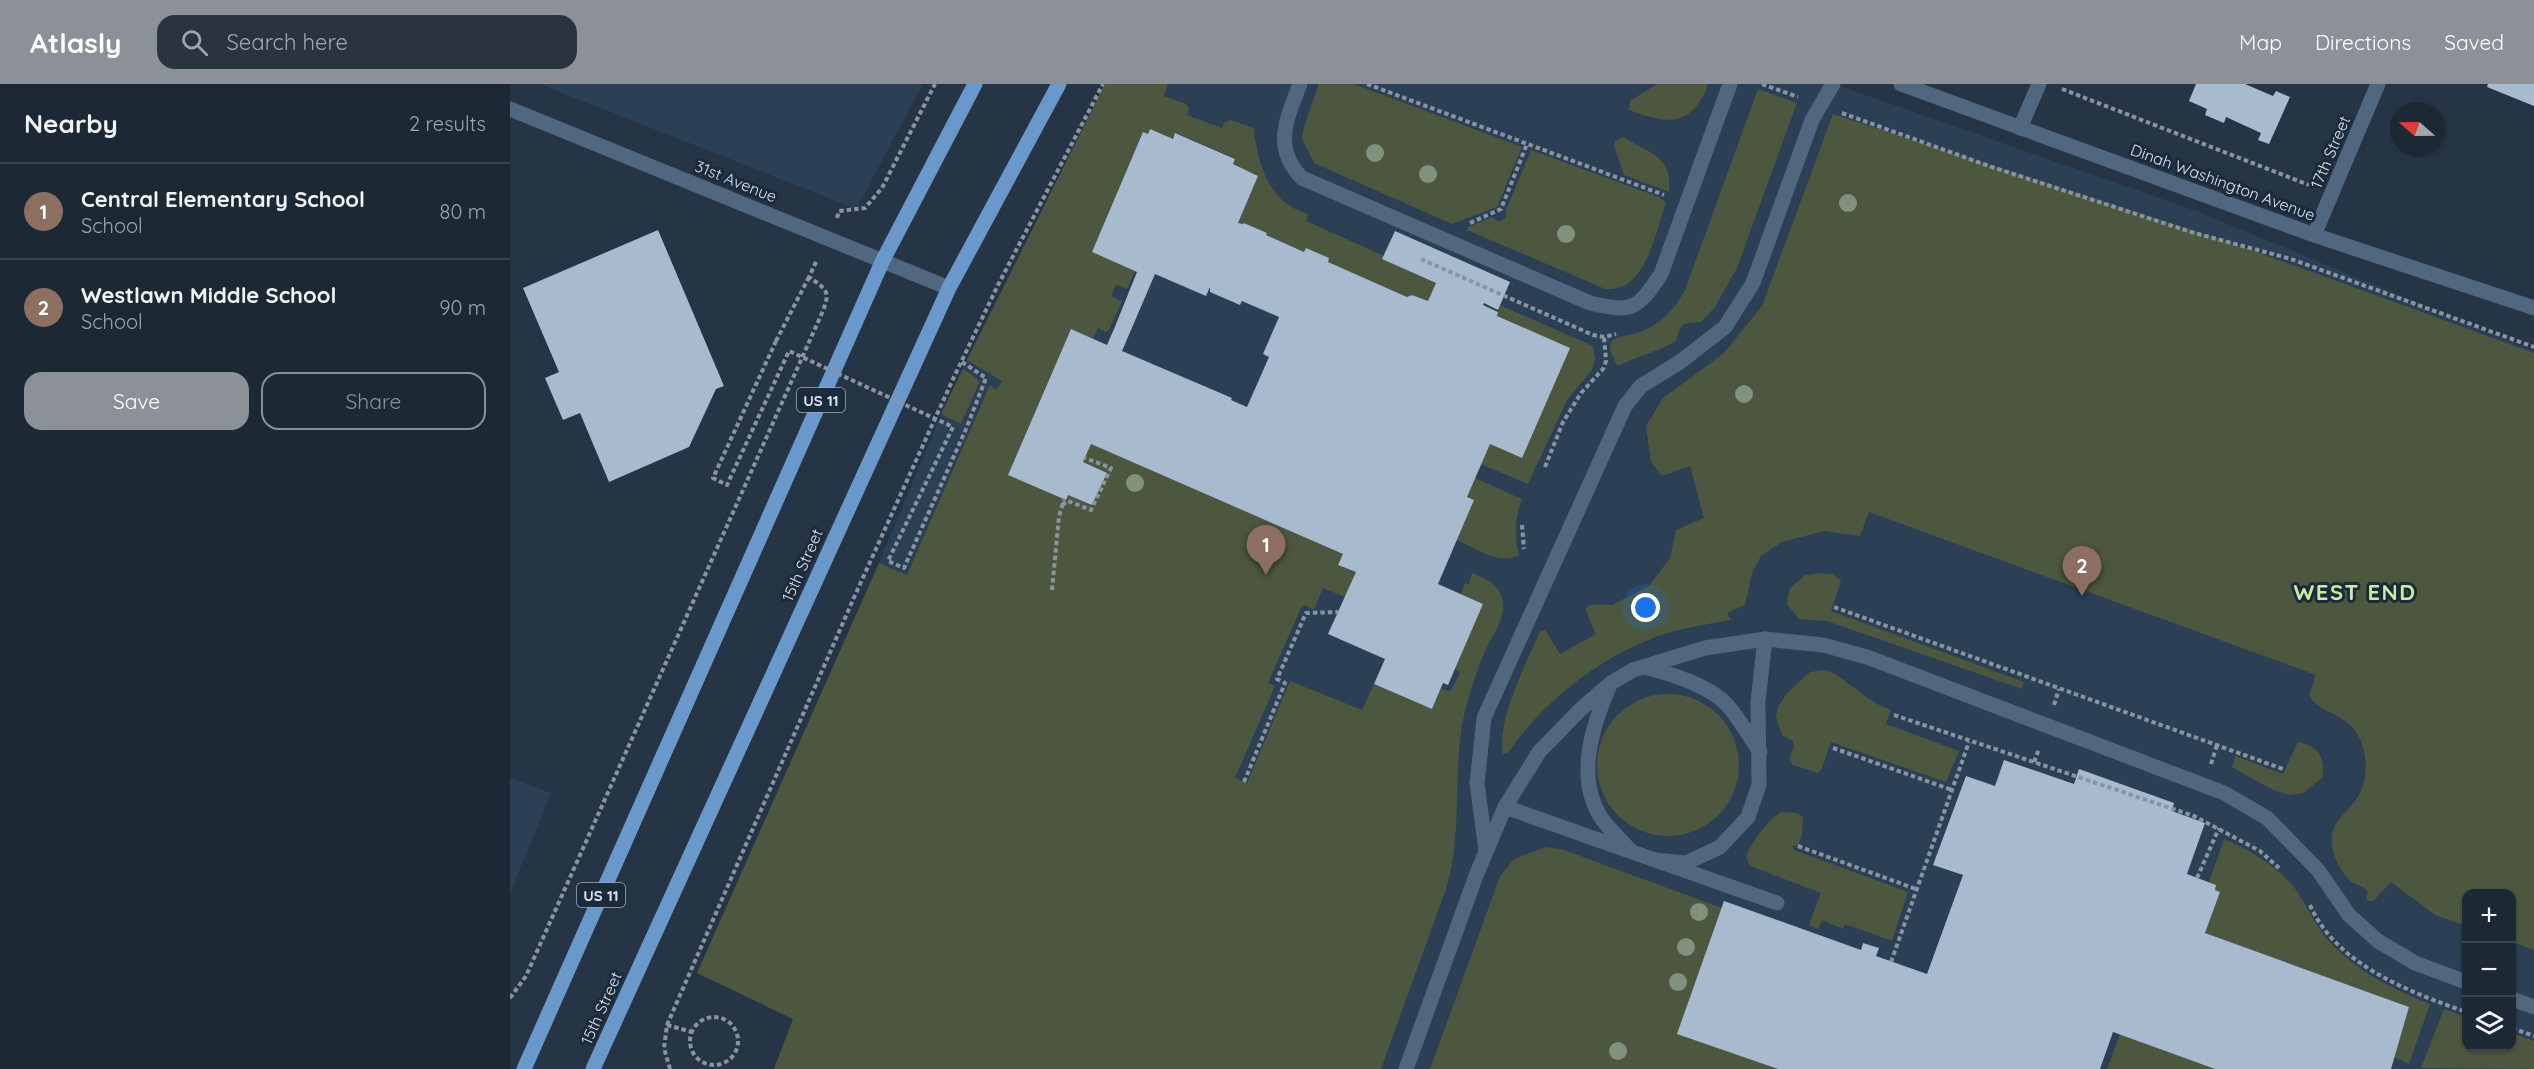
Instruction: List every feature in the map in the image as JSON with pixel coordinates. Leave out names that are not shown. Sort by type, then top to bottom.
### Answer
[{"type":"main road","name":"US 11","points":[[524,1069],[884,260],[975,84]]},
{"type":"main road","name":"15th Street","points":[[593,1069],[949,288],[1059,84]]},
{"type":"street","points":[[1300,84],[1284,137],[1286,157],[1302,178],[1590,303],[1614,309],[1631,308],[1647,296],[1661,274],[1730,84]]},
{"type":"street","points":[[1486,851],[1477,783],[1484,718],[1625,406],[1641,386],[1680,362],[1725,327],[1753,283],[1819,105],[1833,84]]},
{"type":"street","name":"Dinah Washington Avenue","points":[[1901,84],[2314,235],[2534,308]]},
{"type":"street","points":[[2020,128],[2039,84]]},
{"type":"street","name":"17th Street","points":[[2314,235],[2379,84]]},
{"type":"street","name":"31st Avenue","points":[[510,109],[949,288]]},
{"type":"street","points":[[1406,1069],[1486,851],[1505,807],[1539,752],[1611,682],[1644,666],[1705,648],[1765,639],[1823,645],[1867,657],[2224,793],[2267,818],[2319,870],[2349,915],[2378,941],[2415,963],[2462,981]]},
{"type":"street","points":[[1655,860],[1686,863],[1720,847],[1748,817],[1759,785],[1761,752],[1758,701],[1765,639]]},
{"type":"street","points":[[1644,666],[1665,672],[1701,688],[1727,704],[1761,752]]},
{"type":"street","points":[[1611,682],[1594,723],[1588,761],[1590,790],[1602,819],[1632,852]]},
{"type":"street","points":[[1505,807],[1777,903]]},
{"type":"street","points":[[2516,1001],[2534,1007]]},
{"type":"path","points":[[935,84],[882,188],[865,208],[840,211],[776,341],[713,478],[726,485],[789,351],[953,428],[888,561],[904,568],[966,429],[986,378],[962,362]]},
{"type":"path","points":[[670,1069],[664,1048],[667,1025],[856,593],[998,285],[1103,84]]},
{"type":"path","points":[[1367,84],[1686,204]]},
{"type":"path","points":[[1762,84],[1989,166],[2191,232],[2291,259],[2534,347]]},
{"type":"path","points":[[2061,88],[2332,194]]},
{"type":"path","points":[[1444,269],[1461,228],[1501,209],[1527,144]]},
{"type":"path","points":[[1411,254],[1593,335],[1604,337],[1623,332]]},
{"type":"path","points":[[510,998],[526,976],[822,313],[828,298],[825,288],[809,277]]},
{"type":"path","points":[[1545,467],[1563,423],[1581,393],[1603,369],[1606,361],[1604,337]]},
{"type":"path","points":[[1062,505],[1068,501],[1091,510],[1099,495],[1111,468],[1085,458]]},
{"type":"path","points":[[1052,590],[1064,500]]},
{"type":"path","points":[[1522,525],[1524,549]]},
{"type":"path","points":[[1834,607],[2283,770]]},
{"type":"path","points":[[1244,782],[1285,683],[1277,680],[1306,613],[1338,612]]},
{"type":"path","points":[[1894,715],[2194,816],[2260,851],[2286,875]]},
{"type":"path","points":[[1891,962],[1969,742]]},
{"type":"path","points":[[1833,748],[1952,790]]},
{"type":"path","points":[[2198,878],[2219,828]]},
{"type":"path","points":[[1798,846],[1916,889]]},
{"type":"path","points":[[2307,899],[2319,924],[2356,959],[2375,973],[2416,995],[2462,1011]]},
{"type":"path","points":[[515,993],[520,997]]},
{"type":"path","points":[[713,1017],[728,1021],[737,1034],[738,1042],[732,1058],[717,1065],[704,1063],[691,1050],[692,1032],[699,1022],[713,1017]]},
{"type":"path","points":[[667,1025],[692,1032]]},
{"type":"path","points":[[2516,1030],[2534,1036]]},
{"type":"path","points":[[702,1069],[704,1063]]},
{"type":"shaded area","points":[[540,84],[923,84],[856,209]]},
{"type":"shaded area","points":[[1110,84],[1834,84],[2199,212],[2534,351],[2534,1069],[774,1069],[793,1019],[697,973],[868,589],[941,414],[971,350]]},
{"type":"shaded area","points":[[510,778],[551,793],[510,893]]},
{"type":"green space","points":[[1105,84],[1168,84],[1164,96],[1186,104],[1189,109],[1187,115],[1222,128],[1225,122],[1231,120],[1254,128],[1258,155],[1268,180],[1284,201],[1308,214],[1306,221],[1384,256],[1383,259],[1436,283],[1428,301],[1412,295],[1407,297],[1328,262],[1328,258],[1306,248],[1304,252],[1245,223],[1238,223],[1258,176],[1233,164],[1235,158],[1176,133],[1173,139],[1143,133],[1092,252],[1135,271],[1127,289],[1116,285],[1111,296],[1122,301],[1109,330],[1106,332],[1098,328],[1093,339],[1071,329],[1008,475],[1066,500],[1091,444],[1343,554],[1338,565],[1356,572],[1345,597],[1323,588],[1314,610],[1305,605],[1301,608],[1268,683],[1275,686],[1235,778],[1247,783],[1290,681],[1362,710],[1374,684],[1432,709],[1441,688],[1450,692],[1460,673],[1455,668],[1483,604],[1461,594],[1465,583],[1469,584],[1472,573],[1494,585],[1503,601],[1502,614],[1478,668],[1465,711],[1459,755],[1455,845],[1446,889],[1381,1069],[774,1069],[793,1019],[697,973],[879,563],[907,575],[990,385],[996,390],[1002,381],[967,360]]},
{"type":"green space","points":[[1319,84],[1354,84],[1522,147],[1497,207],[1452,224],[1314,163],[1302,139],[1304,126]]},
{"type":"green space","points":[[1657,84],[1708,85],[1694,109],[1676,119],[1655,118],[1629,110],[1630,101]]},
{"type":"green space","points":[[1758,89],[1797,103],[1737,268],[1715,307],[1701,322],[1683,325],[1676,341],[1618,366],[1610,350],[1612,341],[1654,325],[1672,310],[1685,290]]},
{"type":"green space","points":[[1833,114],[2241,246],[2534,353],[2534,950],[2516,943],[2516,889],[2462,889],[2462,925],[2435,915],[2391,882],[2373,901],[2368,901],[2366,899],[2368,892],[2346,877],[2334,853],[2332,835],[2336,823],[2362,789],[2366,769],[2364,750],[2361,740],[2351,726],[2312,700],[2309,695],[2316,675],[1869,512],[1860,536],[1824,531],[1782,542],[1761,556],[1752,573],[1745,605],[1727,613],[1731,620],[1666,633],[1607,661],[1552,702],[1522,734],[1509,752],[1503,754],[1502,741],[1508,709],[1540,631],[1545,630],[1560,654],[1596,634],[1585,609],[1590,605],[1612,605],[1649,586],[1670,558],[1676,530],[1704,518],[1690,466],[1662,476],[1651,462],[1646,426],[1663,398],[1723,354],[1762,306]]},
{"type":"green space","points":[[1623,137],[1650,152],[1663,163],[1667,170],[1669,192],[1624,175],[1614,146],[1615,141]]},
{"type":"green space","points":[[1531,150],[1659,197],[1666,203],[1647,259],[1630,281],[1619,288],[1605,289],[1467,230],[1468,227],[1492,217],[1499,222],[1506,218],[1506,210]]},
{"type":"green space","points":[[1500,305],[1593,346],[1595,359],[1592,370],[1567,400],[1528,484],[1481,464],[1490,444],[1522,458],[1497,316]]},
{"type":"green space","points":[[963,369],[980,381],[961,424],[941,414]]},
{"type":"green space","points":[[1475,478],[1522,499],[1516,526],[1519,555],[1512,558],[1496,557],[1457,540],[1474,500],[1467,497]]},
{"type":"green space","points":[[1833,574],[1841,581],[1831,611],[2024,682],[2022,689],[1827,621],[1799,619],[1787,604],[1789,589],[1805,575]]},
{"type":"green space","points":[[1826,670],[1843,679],[1874,702],[1891,710],[1886,724],[1959,751],[1946,782],[1831,742],[1818,773],[1793,765],[1789,759],[1794,747],[1793,741],[1782,735],[1776,717],[1778,707],[1787,693],[1810,672]]},
{"type":"green space","points":[[1668,694],[1695,700],[1718,715],[1733,738],[1739,765],[1733,792],[1718,815],[1695,830],[1668,836],[1641,830],[1618,815],[1603,792],[1597,765],[1603,738],[1618,715],[1641,700]]},
{"type":"green space","points":[[2298,742],[2311,746],[2319,754],[2323,764],[2322,778],[2303,793],[2288,795],[2269,788],[2232,767],[2235,756],[2283,774]]},
{"type":"green space","points":[[1782,812],[1798,813],[1803,818],[1802,835],[1798,846],[1793,845],[1794,850],[1908,892],[1892,941],[1845,924],[1843,929],[1822,920],[1818,929],[1809,925],[1821,893],[1750,866],[1746,857],[1752,845],[1766,825]]},
{"type":"green space","points":[[2224,839],[2256,855],[2285,878],[2300,896],[2325,937],[2352,962],[2390,986],[2430,1004],[2409,1064],[2394,1057],[2409,1007],[2205,933],[2220,892],[2215,890],[2216,885],[2209,882]]},
{"type":"green space","points":[[1546,847],[1564,850],[1722,908],[1678,1033],[1778,1069],[1430,1069],[1500,876],[1514,859]]},
{"type":"green space","points":[[2444,1009],[2462,1016],[2462,1051],[2516,1051],[2516,1034],[2534,1041],[2534,1069],[2421,1068]]},
{"type":"green space","points":[[2120,1034],[2215,1069],[2107,1069]]},
{"type":"building","points":[[2196,84],[2245,84],[2273,96],[2276,91],[2290,97],[2269,144],[2258,140],[2261,133],[2226,117],[2224,123],[2205,115],[2207,109],[2189,101]]},
{"type":"building","points":[[2488,84],[2534,84],[2534,106],[2487,87]]},
{"type":"building","points":[[1150,129],[1173,139],[1175,133],[1235,159],[1233,164],[1258,176],[1238,223],[1244,223],[1267,233],[1266,235],[1304,252],[1306,248],[1329,258],[1328,262],[1407,297],[1412,295],[1428,301],[1436,283],[1382,259],[1395,231],[1510,282],[1498,310],[1484,303],[1483,305],[1498,312],[1497,316],[1570,348],[1522,458],[1490,444],[1467,497],[1474,500],[1438,584],[1483,604],[1448,685],[1443,683],[1432,709],[1374,684],[1385,659],[1328,634],[1356,572],[1338,565],[1343,554],[1091,444],[1083,462],[1107,473],[1092,505],[1068,495],[1066,500],[1008,475],[1071,329],[1107,345],[1114,329],[1137,272],[1092,252],[1143,132],[1148,134]],"holes":[[[1155,274],[1206,296],[1210,287],[1210,292],[1240,305],[1242,301],[1279,317],[1263,354],[1269,357],[1247,407],[1231,400],[1232,398],[1122,351]]]},
{"type":"building","points":[[658,230],[724,386],[716,389],[689,447],[609,482],[580,413],[563,420],[545,378],[559,372],[523,288]]},
{"type":"building","points":[[2004,760],[2074,784],[2079,769],[2174,803],[2172,811],[2205,823],[2187,874],[2216,885],[2215,890],[2220,892],[2205,933],[2409,1007],[2391,1069],[2215,1069],[2113,1032],[2100,1069],[1778,1069],[1677,1034],[1724,901],[1861,950],[1863,943],[1879,948],[1876,956],[1927,974],[1963,875],[1933,865],[1966,776],[1995,786]]},
{"type":"place","name":"Central Elementary School","points":[[1266,575]]},
{"type":"place","name":"Westlawn Middle School","points":[[2082,596]]},
{"type":"district","name":"WEST END","points":[[2355,592]]}]
